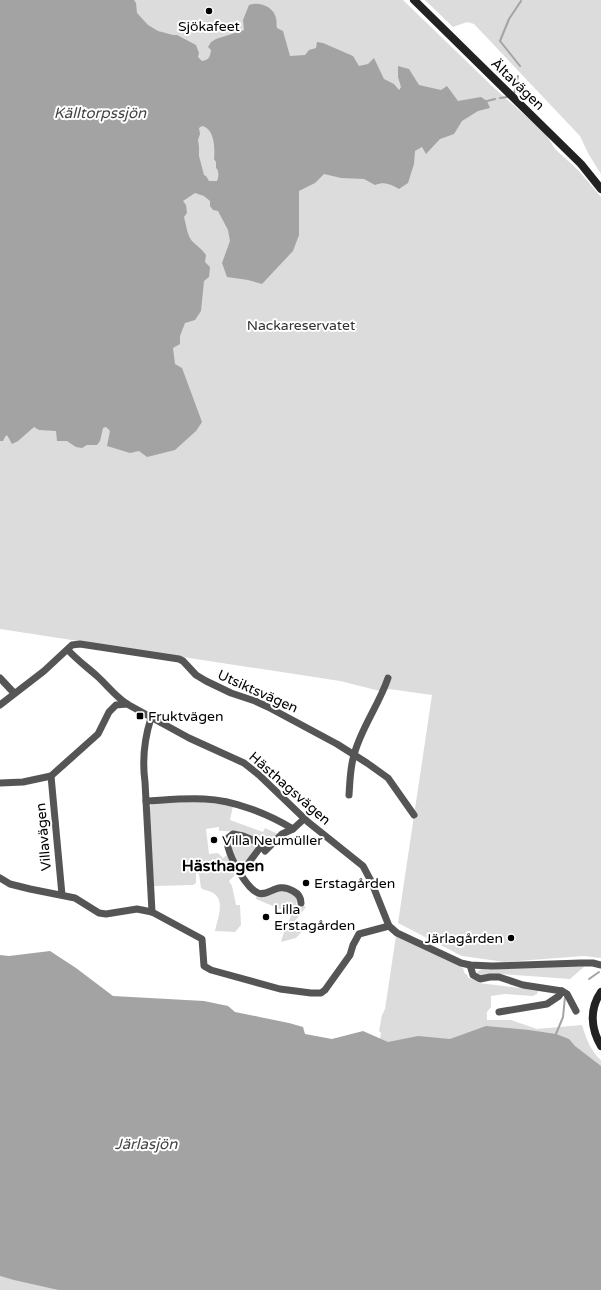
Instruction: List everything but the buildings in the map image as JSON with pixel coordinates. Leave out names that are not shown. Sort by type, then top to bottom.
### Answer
[{"type":"main road","name":"Ältavägen","points":[[414,0],[581,164],[601,189]]},
{"type":"main road","points":[[601,992],[595,1002],[592,1018],[593,1026],[601,1046]]},
{"type":"street","name":"Utsiktsvägen","points":[[68,650],[72,645],[80,644],[179,659],[183,661],[196,675],[206,681],[231,693],[268,707],[337,744],[354,755],[388,778],[414,815]]},
{"type":"street","points":[[0,705],[44,671],[68,650]]},
{"type":"street","name":"Hästhagsvägen","points":[[68,650],[96,675],[118,698],[127,704],[152,718],[244,763],[259,775],[304,819],[363,866],[372,881],[390,926]]},
{"type":"street","points":[[0,678],[14,693]]},
{"type":"street","points":[[349,795],[350,770],[358,742],[384,692],[388,678]]},
{"type":"street","points":[[0,783],[23,782],[51,776],[98,734],[109,712],[116,705],[127,704]]},
{"type":"street","points":[[152,718],[147,732],[142,764],[146,801],[152,912]]},
{"type":"street","name":"Villavägen","points":[[51,776],[62,895]]},
{"type":"street","points":[[146,801],[199,799],[220,801],[252,810],[293,829]]},
{"type":"street","points":[[241,873],[259,849],[264,849],[282,834],[293,829],[304,819]]},
{"type":"street","points":[[264,849],[260,842],[243,836],[233,834],[228,838],[227,845],[232,857],[248,885],[258,893],[265,893],[282,887],[289,888],[296,893],[301,900],[301,903]]},
{"type":"street","points":[[0,878],[10,884],[30,890],[62,895],[82,901],[99,913],[106,914],[137,909],[152,912],[202,939],[204,966],[211,970],[280,990],[321,993],[325,990],[350,955],[359,934],[390,926],[397,933],[407,938],[461,963],[470,965],[492,966],[581,963],[601,965]]},
{"type":"street","points":[[470,965],[473,976],[480,979],[499,977],[523,985],[562,990],[567,994],[576,1011]]},
{"type":"street","points":[[499,1012],[547,1004],[559,996],[562,990]]},
{"type":"green space","name":"Nackareservatet","points":[[0,0],[403,0],[493,87],[546,134],[555,149],[578,170],[601,197],[601,958],[584,956],[505,962],[462,956],[398,923],[432,695],[389,689],[384,692],[340,681],[0,629]]},
{"type":"green space","points":[[425,0],[601,0],[601,174],[589,155],[580,136],[474,24],[467,22],[453,27]]},
{"type":"green space","points":[[199,802],[233,806],[230,820],[263,832],[265,828],[278,835],[268,840],[262,840],[251,838],[235,832],[219,831],[219,827],[206,829],[209,854],[218,853],[223,858],[227,855],[237,873],[229,881],[232,886],[236,905],[240,905],[241,925],[235,932],[215,931],[220,910],[219,900],[217,896],[210,891],[201,888],[199,874],[196,873],[196,883],[193,885],[154,886],[150,806],[155,803]]},
{"type":"green space","points":[[236,836],[258,844],[242,868],[232,853],[230,839]]},
{"type":"green space","points":[[277,889],[295,894],[297,901],[296,904],[306,907],[295,921],[305,928],[296,938],[281,942],[286,925],[279,923],[280,921],[287,924],[292,914],[256,899],[257,895]]},
{"type":"green space","points":[[396,936],[463,968],[468,978],[479,983],[538,991],[537,994],[533,996],[505,994],[491,996],[491,1007],[487,1012],[487,1020],[511,1020],[537,1029],[582,1025],[587,1040],[597,1057],[601,1060],[601,1285],[380,1039],[381,1033],[379,1031],[382,1015],[385,1009]]},
{"type":"green space","points":[[585,966],[570,979],[500,974],[486,974],[482,977],[477,974],[478,971],[482,969]]},
{"type":"green space","points":[[0,1276],[4,1277],[58,1290],[0,1290]]},
{"type":"water","name":"Källtorpssjön","points":[[0,0],[134,0],[136,3],[137,13],[148,25],[158,31],[177,35],[196,45],[199,53],[198,57],[202,61],[208,59],[210,56],[211,50],[208,47],[211,42],[244,30],[243,20],[249,5],[261,4],[269,8],[275,14],[277,28],[283,31],[290,56],[305,55],[309,50],[316,48],[317,42],[323,43],[353,56],[359,66],[368,64],[374,58],[384,79],[394,84],[399,90],[401,87],[398,77],[398,66],[409,69],[419,85],[441,90],[447,86],[458,101],[481,97],[487,101],[490,108],[478,111],[462,121],[454,134],[440,139],[426,154],[422,147],[415,151],[414,164],[408,183],[399,189],[381,183],[375,185],[364,179],[341,178],[324,174],[315,183],[299,191],[299,235],[293,251],[262,284],[227,277],[222,263],[230,241],[228,230],[218,211],[213,210],[210,206],[210,201],[204,196],[195,193],[183,201],[186,205],[187,213],[184,217],[189,236],[206,255],[205,262],[210,267],[209,277],[204,281],[201,311],[195,320],[185,323],[180,336],[180,344],[173,348],[175,364],[182,368],[202,422],[196,431],[175,450],[147,457],[139,451],[130,453],[107,446],[110,431],[106,427],[103,428],[100,441],[97,445],[87,445],[82,448],[76,447],[67,441],[57,441],[56,431],[39,430],[34,427],[18,441],[12,444],[7,435],[3,441],[0,441]],"holes":[[[202,126],[212,135],[214,159],[218,170],[217,181],[209,181],[204,175],[199,156],[199,128]]]},
{"type":"water","name":"Järlasjön","points":[[50,951],[76,968],[113,996],[204,1001],[228,1006],[235,1012],[303,1027],[305,1034],[332,1039],[363,1031],[388,1042],[418,1036],[450,1039],[486,1026],[556,1034],[569,1039],[575,1046],[601,1066],[601,1290],[58,1290],[0,1276],[0,955],[9,956]]},
{"type":"waterway","points":[[520,66],[500,41],[509,19],[521,1]]},
{"type":"waterway","points":[[514,94],[518,76]]},
{"type":"waterway","points":[[500,98],[507,97]]},
{"type":"waterway","points":[[487,101],[495,99]]},
{"type":"waterway","points":[[589,979],[599,972]]},
{"type":"waterway","points":[[556,1034],[563,1017],[565,997]]},
{"type":"place","name":"Sjökafeet","points":[[209,11]]},
{"type":"place","name":"Fruktvägen","points":[[140,716]]},
{"type":"place","name":"Villa Neumüller","points":[[214,840]]},
{"type":"place","name":"Erstagården","points":[[306,883]]},
{"type":"place","name":"Lilla Erstagården","points":[[266,917]]},
{"type":"place","name":"Järlagården","points":[[511,938]]},
{"type":"district","name":"Hästhagen","points":[[223,865]]}]
